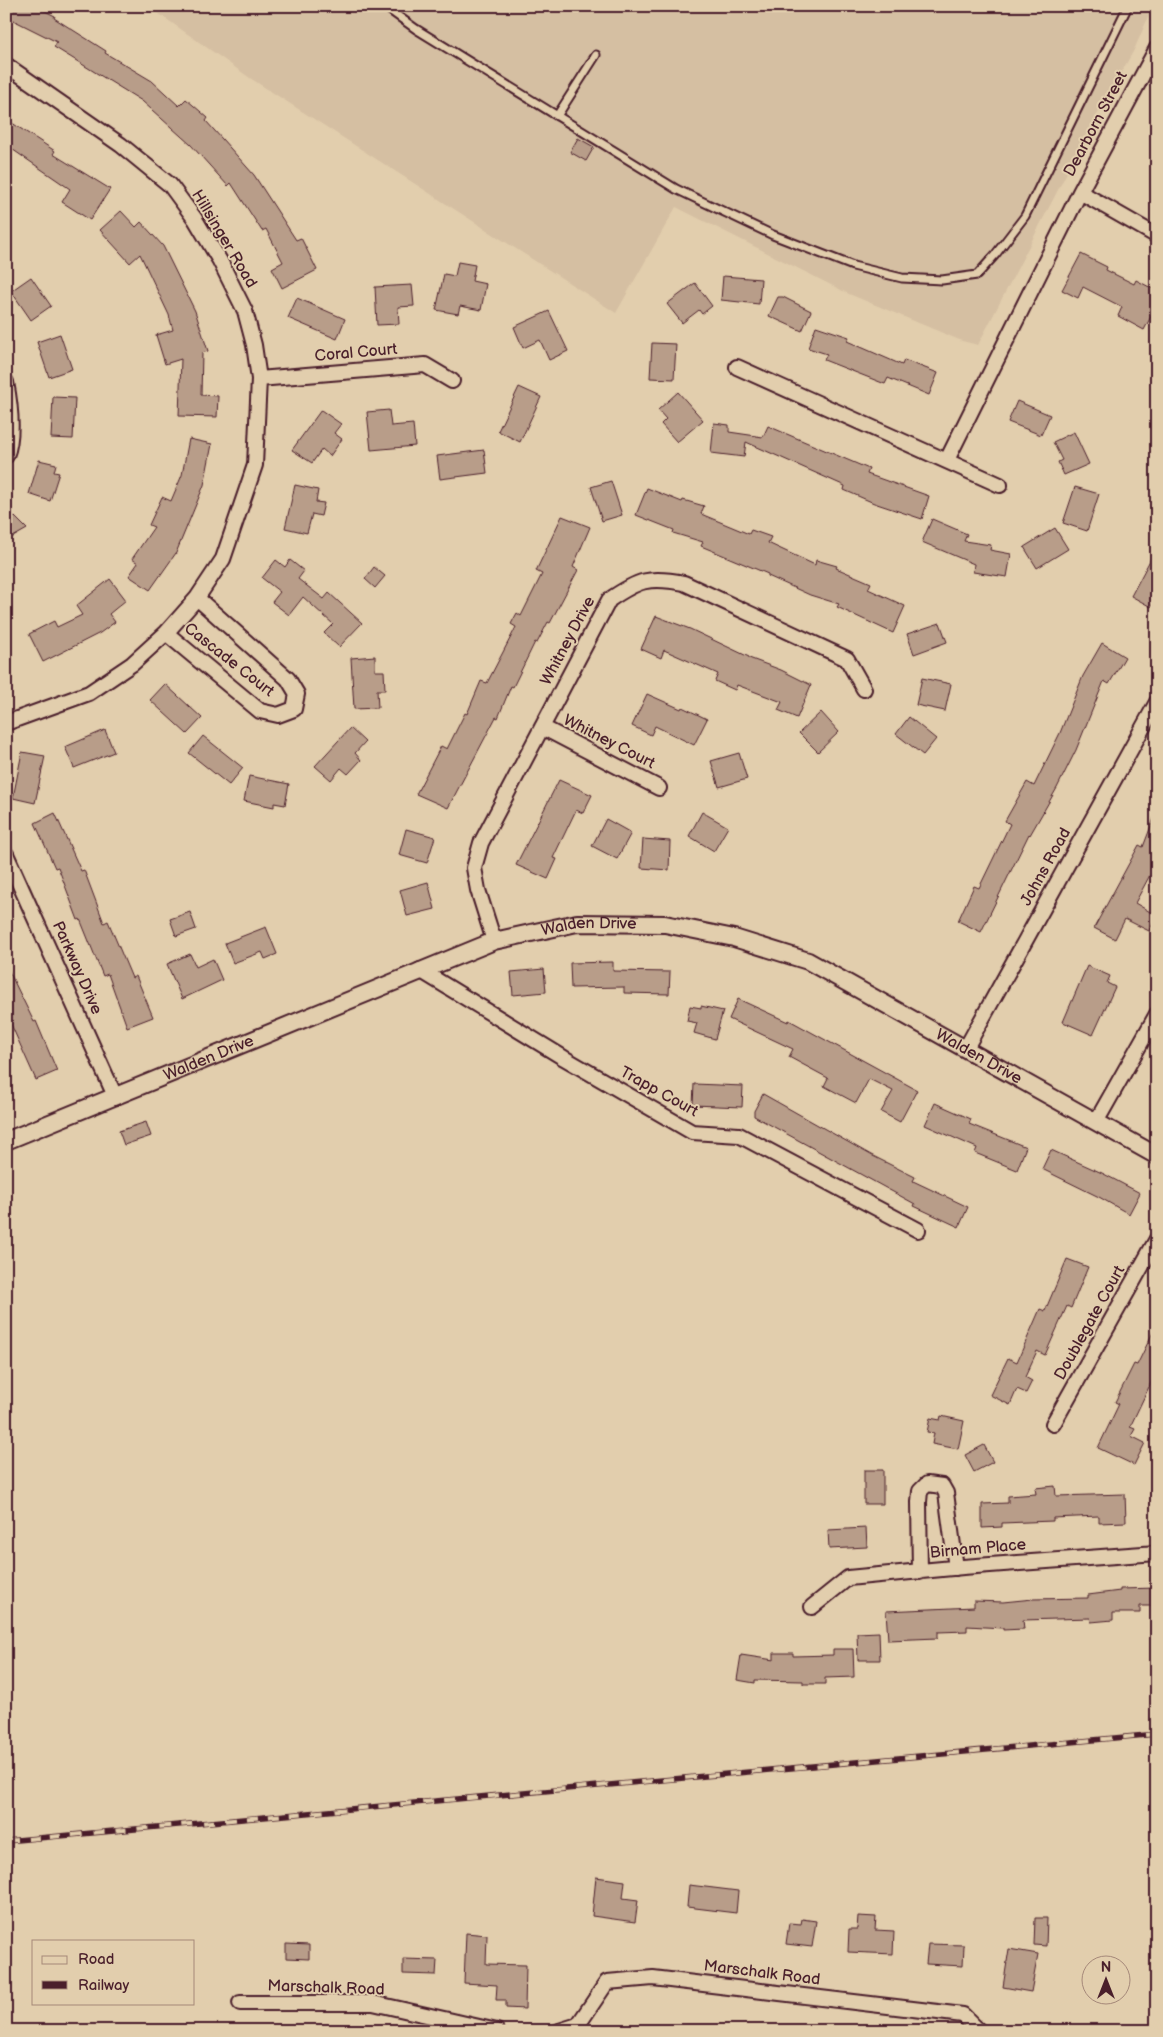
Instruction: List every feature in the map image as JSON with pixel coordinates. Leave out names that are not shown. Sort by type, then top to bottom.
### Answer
[{"type":"street","name":"Dearborn Street","points":[[1157,48],[1080,192],[1157,236]]},
{"type":"street","name":"Hillsinger Road","points":[[6,65],[121,145],[170,185],[195,219],[220,261],[245,311],[254,345],[259,379],[255,466],[223,559],[197,598],[166,633],[132,664],[89,693],[6,723]]},
{"type":"street","points":[[947,460],[1080,192]]},
{"type":"street","name":"Coral Court","points":[[259,379],[425,365],[452,381]]},
{"type":"street","points":[[737,367],[1000,485]]},
{"type":"street","points":[[6,382],[10,400],[10,447],[6,456]]},
{"type":"street","name":"Whitney Drive","points":[[494,941],[478,890],[474,868],[481,843],[609,600],[632,584],[661,578],[684,582],[847,659],[864,689]]},
{"type":"street","name":"Cascade Court","points":[[166,633],[260,711],[278,715],[294,709],[297,694],[288,679],[197,598]]},
{"type":"street","name":"Johns Road","points":[[966,1048],[1157,702]]},
{"type":"street","name":"Whitney Court","points":[[542,727],[659,788]]},
{"type":"street","name":"Parkway Drive","points":[[6,854],[115,1096]]},
{"type":"street","name":"Walden Drive","points":[[6,1141],[494,941],[577,923],[665,924],[734,938],[808,960],[1157,1156]]},
{"type":"street","name":"Trapp Court","points":[[420,970],[564,1058],[692,1132],[739,1135],[918,1230]]},
{"type":"street","points":[[1096,1122],[1157,1014]]},
{"type":"street","name":"Doublegate Court","points":[[1053,1424],[1157,1239]]},
{"type":"street","points":[[920,1572],[919,1502],[920,1491],[927,1484],[942,1486],[946,1493],[956,1568]]},
{"type":"street","name":"Birnam Place","points":[[812,1607],[848,1578],[1157,1553]]},
{"type":"street","name":"Marschalk Road","points":[[559,2031],[578,2025],[607,1982],[653,1978],[963,2015],[979,2031]]},
{"type":"street","name":"Marschalk Road","points":[[240,2003],[374,2003],[497,2031]]},
{"type":"lane","points":[[384,6],[416,29],[676,189],[773,235],[853,266],[902,278],[942,280],[977,275],[995,255],[1024,216],[1128,6]]},
{"type":"lane","points":[[558,116],[596,55]]},
{"type":"shaded area","points":[[148,6],[1153,6],[1134,50],[1093,122],[978,345],[962,341],[849,294],[676,207],[616,313],[250,78]]},
{"type":"building","points":[[12,6],[35,6],[55,16],[54,18],[106,51],[105,53],[152,81],[179,106],[186,99],[208,118],[206,121],[254,175],[296,240],[301,238],[317,270],[282,288],[272,268],[283,262],[266,229],[262,231],[231,183],[228,186],[191,145],[142,101],[54,47],[57,42],[7,17]]},
{"type":"building","points":[[6,119],[55,151],[53,154],[110,189],[90,220],[62,202],[70,189],[6,145]]},
{"type":"building","points":[[578,138],[594,147],[586,161],[570,152]]},
{"type":"building","points":[[121,211],[136,227],[141,222],[163,246],[195,311],[208,351],[202,353],[201,395],[218,396],[217,417],[179,416],[181,359],[165,364],[156,335],[173,330],[169,315],[140,254],[130,263],[100,230]]},
{"type":"building","points":[[1081,254],[1107,267],[1106,270],[1134,284],[1136,280],[1157,291],[1157,305],[1144,330],[1118,316],[1122,307],[1083,287],[1078,298],[1062,290]]},
{"type":"building","points":[[458,262],[475,265],[472,281],[486,284],[481,310],[460,306],[458,314],[436,310],[444,274],[455,276]]},
{"type":"building","points":[[723,276],[761,279],[759,304],[721,300]]},
{"type":"building","points":[[31,277],[51,306],[31,320],[11,291]]},
{"type":"building","points":[[695,283],[712,306],[702,314],[699,310],[682,323],[667,304]]},
{"type":"building","points":[[412,285],[414,306],[398,307],[399,324],[377,325],[375,287]]},
{"type":"building","points":[[778,297],[783,297],[811,311],[802,331],[769,316]]},
{"type":"building","points":[[297,298],[345,319],[337,339],[288,318]]},
{"type":"building","points":[[549,311],[568,351],[549,360],[540,340],[523,348],[514,327]]},
{"type":"building","points":[[816,326],[849,337],[847,341],[902,365],[904,360],[938,373],[929,395],[888,378],[885,384],[824,360],[827,354],[808,348]]},
{"type":"building","points":[[60,334],[72,369],[49,377],[37,342]]},
{"type":"building","points":[[652,343],[676,344],[674,379],[650,378]]},
{"type":"building","points":[[519,387],[541,397],[520,442],[498,431]]},
{"type":"building","points":[[678,392],[703,420],[677,442],[661,424],[666,419],[658,410]]},
{"type":"building","points":[[53,397],[75,398],[73,439],[51,438]]},
{"type":"building","points":[[1017,401],[1050,415],[1041,435],[1008,422]]},
{"type":"building","points":[[321,410],[341,424],[334,433],[342,439],[330,456],[322,449],[312,463],[292,450]]},
{"type":"building","points":[[389,410],[391,426],[413,424],[415,446],[371,450],[367,412]]},
{"type":"building","points":[[714,423],[729,425],[729,432],[763,437],[768,426],[869,469],[867,474],[929,496],[922,519],[874,503],[844,490],[845,486],[746,442],[744,457],[711,453]]},
{"type":"building","points":[[1074,432],[1089,464],[1064,475],[1058,462],[1062,460],[1053,442]]},
{"type":"building","points":[[189,439],[212,444],[204,485],[176,553],[150,590],[129,576],[138,563],[132,559],[154,527],[149,525],[162,497],[171,501],[182,475]]},
{"type":"building","points":[[484,450],[487,473],[440,479],[437,456]]},
{"type":"building","points":[[39,460],[56,464],[54,472],[59,473],[50,501],[29,494]]},
{"type":"building","points":[[611,481],[622,515],[602,521],[591,487]]},
{"type":"building","points":[[295,485],[318,490],[316,502],[324,503],[321,516],[312,514],[307,533],[285,528]]},
{"type":"building","points":[[1075,487],[1099,494],[1087,531],[1063,523]]},
{"type":"building","points":[[647,488],[682,502],[683,500],[704,506],[701,514],[749,534],[751,530],[771,537],[768,543],[815,565],[816,560],[837,566],[836,568],[871,583],[868,589],[905,606],[893,633],[837,607],[839,604],[810,595],[768,576],[768,574],[701,546],[703,542],[673,533],[674,530],[636,515]]},
{"type":"building","points":[[13,515],[27,529],[6,541],[6,521]]},
{"type":"building","points":[[562,516],[590,527],[573,567],[578,570],[550,623],[548,622],[537,643],[535,642],[513,687],[511,686],[498,718],[496,717],[448,808],[416,794],[441,746],[447,749],[465,713],[467,714],[481,681],[487,683],[516,627],[511,624],[517,613],[521,616],[542,574],[536,571]]},
{"type":"building","points":[[932,519],[967,534],[964,541],[991,545],[990,550],[1011,554],[1007,577],[973,572],[974,564],[922,542]]},
{"type":"building","points":[[1055,528],[1068,549],[1037,568],[1024,547]]},
{"type":"building","points":[[1157,547],[1157,597],[1151,607],[1131,596]]},
{"type":"building","points":[[276,560],[285,567],[290,560],[304,571],[298,579],[324,599],[329,593],[362,623],[339,647],[324,633],[333,624],[303,597],[289,615],[272,602],[280,592],[262,578]]},
{"type":"building","points":[[374,567],[385,576],[375,588],[365,579]]},
{"type":"building","points":[[110,579],[126,600],[109,614],[115,622],[100,633],[43,662],[29,634],[54,621],[57,627],[82,615],[76,606]]},
{"type":"building","points":[[656,616],[690,629],[749,658],[781,670],[811,685],[797,718],[778,710],[782,702],[737,685],[735,690],[715,681],[718,674],[664,650],[661,658],[641,649]]},
{"type":"building","points":[[940,623],[947,642],[914,654],[907,634]]},
{"type":"building","points":[[1102,643],[1125,657],[1109,684],[1104,681],[1076,750],[1057,788],[1029,834],[981,932],[958,921],[974,886],[979,888],[1010,824],[1005,821],[1027,782],[1034,786],[1060,733],[1083,676]]},
{"type":"building","points":[[375,656],[375,671],[384,671],[385,690],[377,690],[378,708],[354,709],[351,658]]},
{"type":"building","points":[[922,678],[951,684],[945,711],[916,705]]},
{"type":"building","points":[[165,684],[202,718],[187,734],[150,700]]},
{"type":"building","points":[[647,694],[707,719],[694,745],[655,726],[651,735],[632,726]]},
{"type":"building","points":[[821,712],[839,732],[818,752],[799,733]]},
{"type":"building","points":[[909,717],[936,739],[923,755],[896,734]]},
{"type":"building","points":[[350,728],[365,742],[355,753],[361,760],[348,774],[341,768],[331,780],[315,766]]},
{"type":"building","points":[[105,730],[114,752],[74,768],[65,747]]},
{"type":"building","points":[[203,736],[243,768],[229,785],[189,753]]},
{"type":"building","points":[[22,752],[45,756],[35,803],[13,798]]},
{"type":"building","points":[[739,753],[747,779],[719,787],[711,761]]},
{"type":"building","points":[[249,776],[289,784],[285,805],[274,803],[274,807],[244,801]]},
{"type":"building","points":[[559,780],[592,795],[583,813],[576,810],[553,858],[557,859],[548,879],[516,865]]},
{"type":"building","points":[[702,812],[728,827],[714,851],[689,836]]},
{"type":"building","points":[[55,813],[81,871],[84,870],[104,923],[108,921],[132,978],[136,976],[153,1017],[127,1027],[108,974],[103,976],[80,919],[78,920],[58,867],[55,868],[35,823]]},
{"type":"building","points":[[1156,813],[1157,862],[1135,903],[1157,916],[1149,931],[1125,919],[1115,939],[1094,928],[1139,845],[1143,847]]},
{"type":"building","points":[[606,819],[631,833],[617,859],[592,846]]},
{"type":"building","points":[[406,829],[435,837],[427,863],[399,855]]},
{"type":"building","points":[[643,839],[670,841],[669,870],[641,868]]},
{"type":"building","points":[[428,882],[435,909],[407,916],[400,890]]},
{"type":"building","points":[[190,912],[196,929],[176,936],[170,919]]},
{"type":"building","points":[[266,927],[277,954],[265,959],[262,952],[233,963],[225,943]]},
{"type":"building","points":[[190,954],[196,967],[213,959],[222,980],[182,999],[167,964]]},
{"type":"building","points":[[613,962],[613,971],[670,972],[669,994],[624,993],[624,987],[571,988],[570,963]]},
{"type":"building","points":[[6,965],[34,1022],[36,1021],[57,1071],[36,1080],[10,1022],[6,1024]]},
{"type":"building","points":[[1087,966],[1110,976],[1107,983],[1115,987],[1093,1035],[1063,1022]]},
{"type":"building","points":[[544,969],[546,992],[513,995],[511,972]]},
{"type":"building","points":[[738,999],[788,1022],[789,1020],[917,1090],[900,1122],[881,1112],[893,1091],[869,1079],[856,1103],[824,1086],[828,1078],[789,1057],[793,1049],[729,1019]]},
{"type":"building","points":[[690,1006],[701,1008],[701,1006],[723,1011],[715,1039],[694,1033],[697,1023],[687,1021]]},
{"type":"building","points":[[694,1084],[743,1086],[742,1107],[693,1105]]},
{"type":"building","points":[[763,1094],[871,1155],[915,1177],[913,1181],[968,1207],[959,1227],[914,1206],[915,1204],[754,1116],[754,1111]]},
{"type":"building","points":[[935,1103],[971,1119],[969,1124],[1026,1147],[1017,1170],[975,1153],[977,1148],[925,1125]]},
{"type":"building","points":[[146,1122],[151,1136],[124,1145],[119,1131]]},
{"type":"building","points":[[1051,1150],[1140,1193],[1129,1214],[1042,1169]]},
{"type":"building","points":[[1067,1259],[1088,1267],[1071,1308],[1067,1306],[1045,1355],[1037,1351],[1025,1377],[1032,1381],[1026,1393],[1017,1389],[1010,1405],[990,1395],[1008,1358],[1017,1362],[1040,1309],[1045,1311]]},
{"type":"building","points":[[1157,1324],[1157,1370],[1130,1427],[1135,1429],[1131,1436],[1145,1443],[1134,1465],[1098,1448],[1119,1404],[1115,1402],[1134,1364],[1137,1365]]},
{"type":"building","points":[[941,1416],[964,1421],[958,1449],[932,1444],[934,1433],[927,1432],[930,1418],[940,1420]]},
{"type":"building","points":[[984,1445],[993,1462],[974,1472],[965,1455]]},
{"type":"building","points":[[864,1470],[883,1470],[883,1504],[864,1504]]},
{"type":"building","points":[[1055,1486],[1056,1496],[1125,1494],[1126,1522],[1099,1523],[1099,1516],[1053,1518],[1053,1521],[1002,1523],[1002,1527],[982,1528],[982,1504],[1008,1503],[1008,1496],[1036,1494],[1035,1488]]},
{"type":"building","points":[[866,1528],[867,1547],[829,1549],[828,1530]]},
{"type":"building","points":[[1157,1588],[1157,1606],[1140,1606],[1140,1613],[1113,1613],[1113,1620],[1091,1622],[1090,1618],[1023,1620],[1024,1629],[1003,1630],[1003,1628],[967,1626],[967,1631],[938,1632],[938,1638],[888,1640],[886,1611],[974,1607],[974,1601],[1003,1602],[1033,1599],[1088,1598],[1088,1595],[1120,1591],[1120,1589]]},
{"type":"building","points":[[879,1632],[880,1660],[858,1660],[857,1633]]},
{"type":"building","points":[[833,1649],[853,1649],[854,1677],[825,1678],[825,1684],[803,1684],[803,1681],[755,1680],[755,1683],[737,1680],[741,1655],[774,1660],[774,1653],[793,1653],[793,1656],[833,1655]]},
{"type":"building","points":[[596,1877],[625,1881],[623,1898],[638,1900],[635,1922],[592,1916]]},
{"type":"building","points":[[689,1885],[738,1891],[736,1913],[687,1907]]},
{"type":"building","points":[[858,1916],[876,1917],[875,1930],[894,1931],[893,1954],[848,1952],[849,1929],[857,1929]]},
{"type":"building","points":[[1035,1918],[1047,1918],[1046,1946],[1034,1945]]},
{"type":"building","points":[[802,1919],[816,1921],[812,1947],[786,1944],[789,1923],[801,1924]]},
{"type":"building","points":[[466,1933],[487,1935],[486,1964],[526,1965],[525,2009],[506,2008],[506,2000],[496,2000],[497,1985],[464,1983]]},
{"type":"building","points":[[286,1944],[309,1945],[309,1959],[286,1958]]},
{"type":"building","points":[[928,1944],[964,1945],[963,1966],[926,1964]]},
{"type":"building","points":[[1009,1949],[1038,1954],[1031,1992],[1003,1987]]},
{"type":"building","points":[[403,1959],[437,1960],[436,1975],[403,1974]]},
{"type":"railway","points":[[6,1841],[1157,1734]]}]
